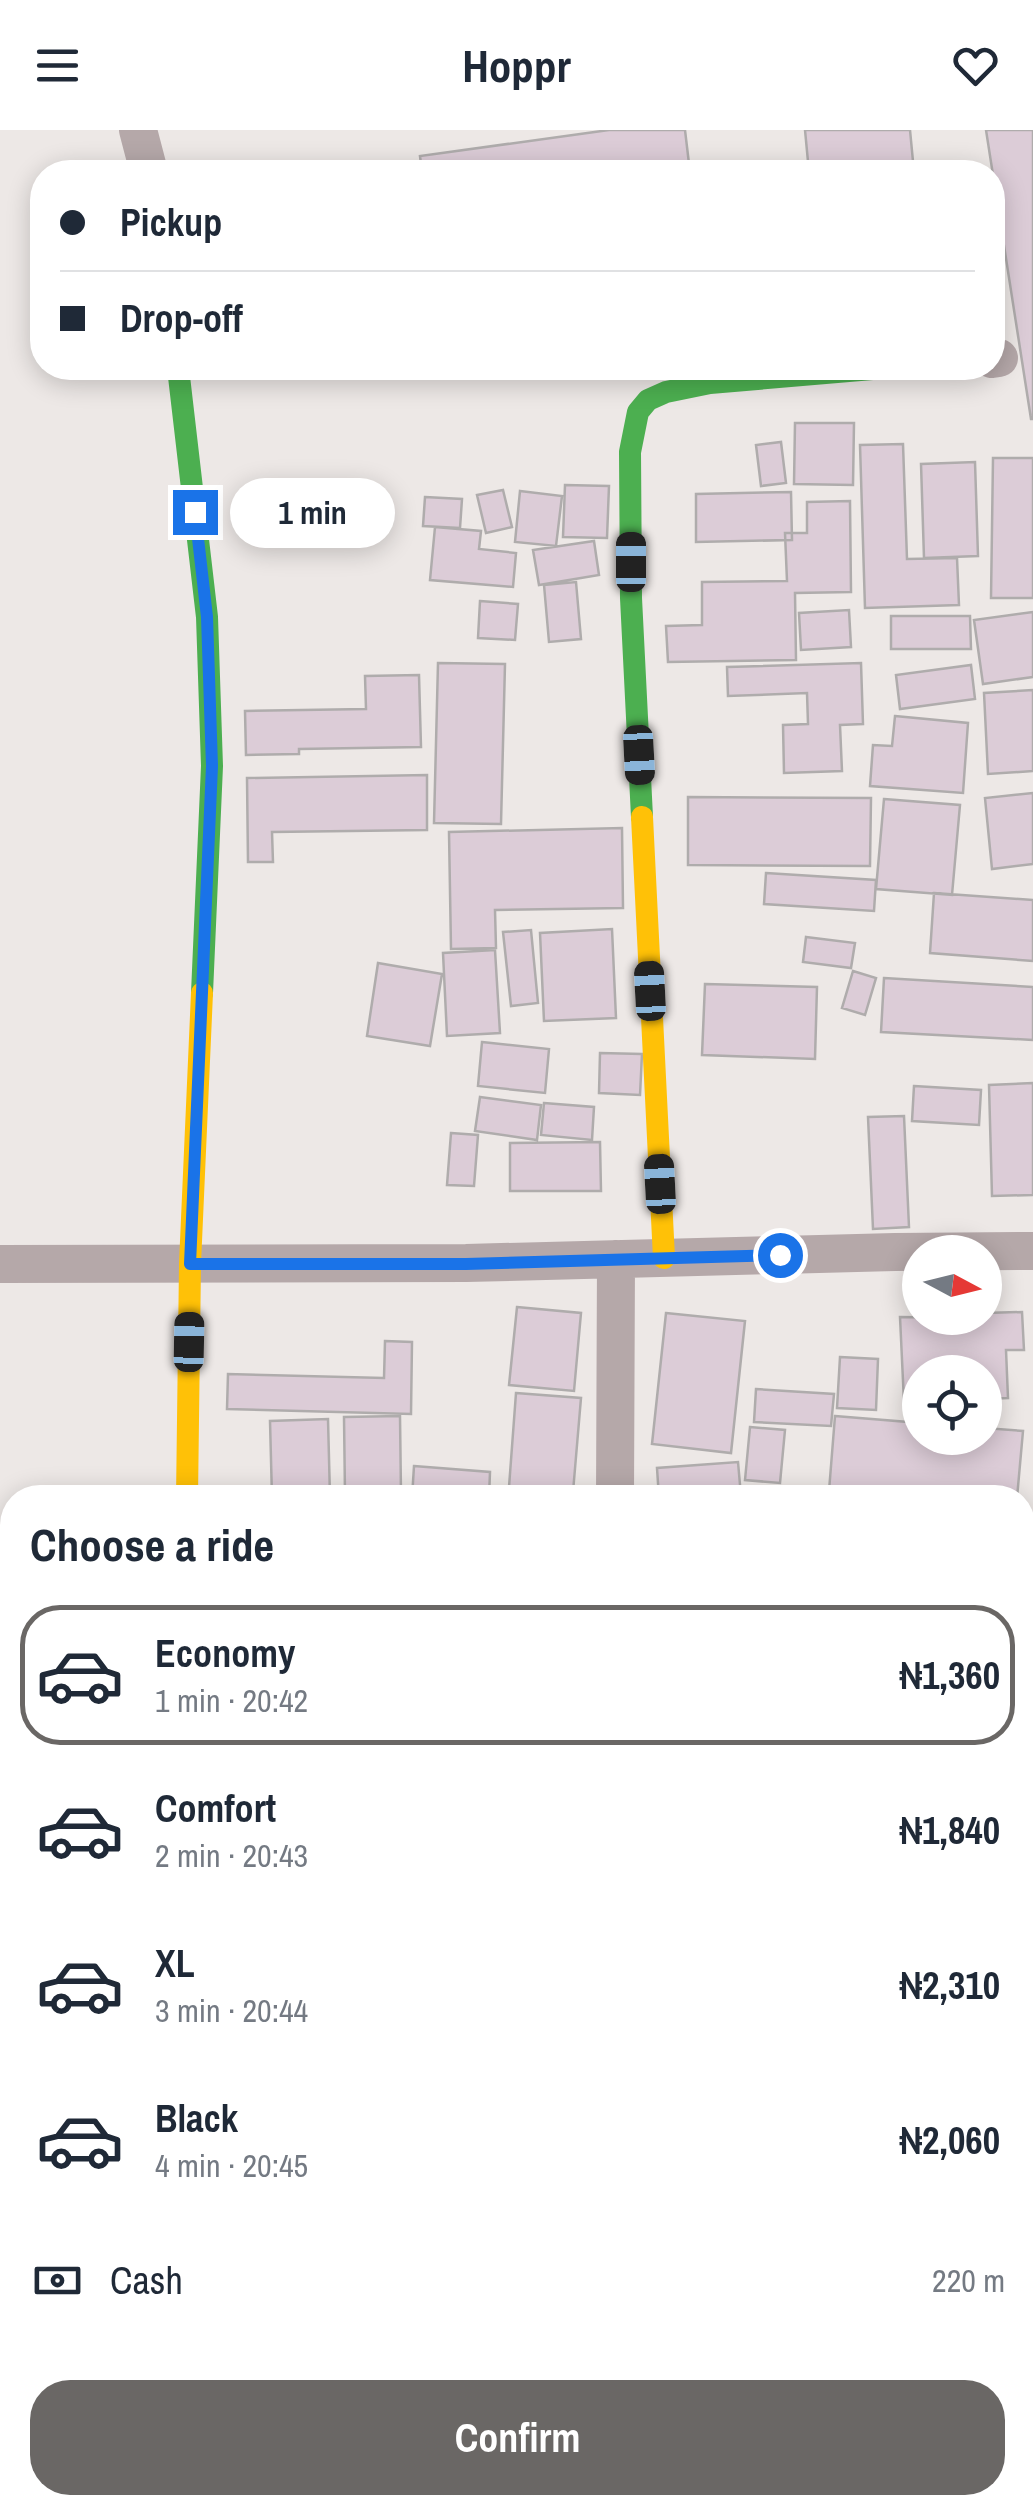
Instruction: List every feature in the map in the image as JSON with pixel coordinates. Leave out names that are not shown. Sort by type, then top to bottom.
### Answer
[{"type":"street","points":[[179,380],[207,617],[212,766],[190,1264],[187,1485]]},
{"type":"street","points":[[664,1258],[631,598],[630,452],[638,412],[648,400],[666,392],[729,380]]},
{"type":"street","points":[[0,1264],[466,1264],[1033,1251]]},
{"type":"street","points":[[615,1485],[616,1259]]},
{"type":"building","points":[[609,130],[685,130],[689,160],[420,160],[420,156]]},
{"type":"building","points":[[805,130],[910,130],[913,160],[808,160]]},
{"type":"building","points":[[986,130],[1033,130],[1033,419],[1005,252],[1005,160],[991,160]]},
{"type":"building","points":[[795,423],[854,423],[853,485],[794,484]]},
{"type":"building","points":[[781,442],[786,483],[761,486],[756,445]]},
{"type":"building","points":[[903,444],[907,559],[957,558],[959,605],[865,608],[860,445]]},
{"type":"building","points":[[993,458],[1033,458],[1033,598],[991,598]]},
{"type":"building","points":[[975,462],[978,556],[924,558],[921,464]]},
{"type":"building","points":[[565,485],[609,486],[607,538],[563,537]]},
{"type":"building","points":[[503,490],[512,527],[486,533],[477,495]]},
{"type":"building","points":[[520,491],[562,496],[556,546],[515,542]]},
{"type":"building","points":[[791,492],[792,540],[696,542],[696,494]]},
{"type":"building","points":[[425,497],[462,499],[460,528],[423,526]]},
{"type":"building","points":[[850,501],[851,592],[795,593],[796,660],[668,662],[666,626],[702,625],[702,582],[787,581],[785,533],[807,533],[807,502]]},
{"type":"building","points":[[435,527],[481,531],[479,549],[516,553],[513,587],[430,580]]},
{"type":"building","points":[[594,541],[599,575],[539,585],[533,550]]},
{"type":"building","points":[[576,582],[581,639],[549,642],[544,585]]},
{"type":"building","points":[[480,601],[518,604],[515,640],[478,638]]},
{"type":"building","points":[[849,610],[851,647],[801,650],[799,613]]},
{"type":"building","points":[[1033,612],[1033,677],[983,684],[974,620]]},
{"type":"building","points":[[891,616],[970,616],[971,649],[891,649]]},
{"type":"building","points":[[438,663],[505,664],[501,824],[434,823]]},
{"type":"building","points":[[861,663],[863,724],[840,725],[842,771],[784,773],[783,725],[808,724],[807,693],[728,696],[727,667]]},
{"type":"building","points":[[971,665],[975,699],[900,709],[896,675]]},
{"type":"building","points":[[419,675],[421,747],[299,749],[299,754],[246,755],[245,711],[366,709],[365,676]]},
{"type":"building","points":[[1033,690],[1033,771],[988,774],[984,693]]},
{"type":"building","points":[[895,716],[968,723],[963,793],[870,786],[873,745],[892,746]]},
{"type":"building","points":[[427,775],[427,830],[272,832],[273,862],[248,862],[247,778]]},
{"type":"building","points":[[1033,793],[1033,864],[992,869],[985,798]]},
{"type":"building","points":[[688,797],[871,798],[870,866],[688,865]]},
{"type":"building","points":[[884,799],[960,805],[952,895],[876,889]]},
{"type":"building","points":[[622,828],[623,908],[495,910],[496,948],[451,949],[449,832]]},
{"type":"building","points":[[766,873],[876,880],[874,911],[764,904]]},
{"type":"building","points":[[934,893],[1033,900],[1033,961],[930,953]]},
{"type":"building","points":[[612,929],[616,1018],[544,1021],[540,933]]},
{"type":"building","points":[[531,930],[538,1003],[511,1006],[503,932]]},
{"type":"building","points":[[806,937],[855,943],[851,968],[803,962]]},
{"type":"building","points":[[495,950],[500,1033],[447,1036],[443,953]]},
{"type":"building","points":[[378,963],[442,974],[430,1046],[367,1036]]},
{"type":"building","points":[[853,971],[876,978],[865,1015],[842,1008]]},
{"type":"building","points":[[884,978],[1033,987],[1033,1040],[881,1032]]},
{"type":"building","points":[[705,984],[817,987],[815,1059],[702,1055]]},
{"type":"building","points":[[482,1042],[549,1049],[545,1093],[478,1086]]},
{"type":"building","points":[[600,1053],[642,1054],[640,1095],[599,1093]]},
{"type":"building","points":[[1033,1083],[1033,1195],[992,1196],[989,1085]]},
{"type":"building","points":[[914,1086],[981,1090],[979,1125],[912,1121]]},
{"type":"building","points":[[480,1097],[541,1105],[537,1140],[475,1131]]},
{"type":"building","points":[[544,1103],[594,1107],[592,1140],[541,1135]]},
{"type":"building","points":[[904,1116],[909,1227],[873,1229],[868,1117]]},
{"type":"building","points":[[451,1133],[478,1135],[474,1186],[447,1185]]},
{"type":"building","points":[[600,1142],[601,1191],[510,1191],[510,1143]]},
{"type":"building","points":[[517,1307],[581,1313],[574,1391],[509,1385]]},
{"type":"building","points":[[1022,1312],[1024,1350],[1006,1350],[1008,1398],[1002,1398],[1002,1355],[902,1355],[902,1360],[900,1317],[902,1335],[1002,1335],[1002,1313]]},
{"type":"building","points":[[666,1313],[745,1321],[731,1453],[652,1444]]},
{"type":"building","points":[[385,1341],[412,1342],[411,1414],[227,1409],[228,1374],[384,1378]]},
{"type":"building","points":[[840,1357],[878,1359],[876,1410],[837,1408]]},
{"type":"building","points":[[756,1389],[834,1394],[831,1426],[754,1422]]},
{"type":"building","points":[[516,1393],[581,1398],[574,1485],[509,1485]]},
{"type":"building","points":[[400,1416],[401,1485],[345,1485],[344,1417]]},
{"type":"building","points":[[835,1416],[902,1422],[902,1455],[1002,1455],[1002,1429],[1023,1431],[1018,1485],[829,1485]]},
{"type":"building","points":[[328,1419],[330,1485],[272,1485],[270,1421]]},
{"type":"building","points":[[750,1427],[785,1430],[780,1483],[745,1480]]},
{"type":"building","points":[[738,1462],[740,1485],[658,1485],[657,1468]]},
{"type":"building","points":[[414,1466],[490,1472],[490,1485],[413,1485]]},
{"type":"traffic: fast","points":[[179,380],[207,617],[212,766],[202,993]]},
{"type":"traffic: fast","points":[[642,817],[631,598],[630,452],[638,412],[648,400],[666,392],[745,380]]},
{"type":"traffic: slow","points":[[642,817],[664,1258]]},
{"type":"traffic: slow","points":[[187,1485],[190,1264],[202,993]]},
{"type":"route","points":[[195,512],[207,617],[212,766],[190,1264],[466,1264],[780,1255]]}]
